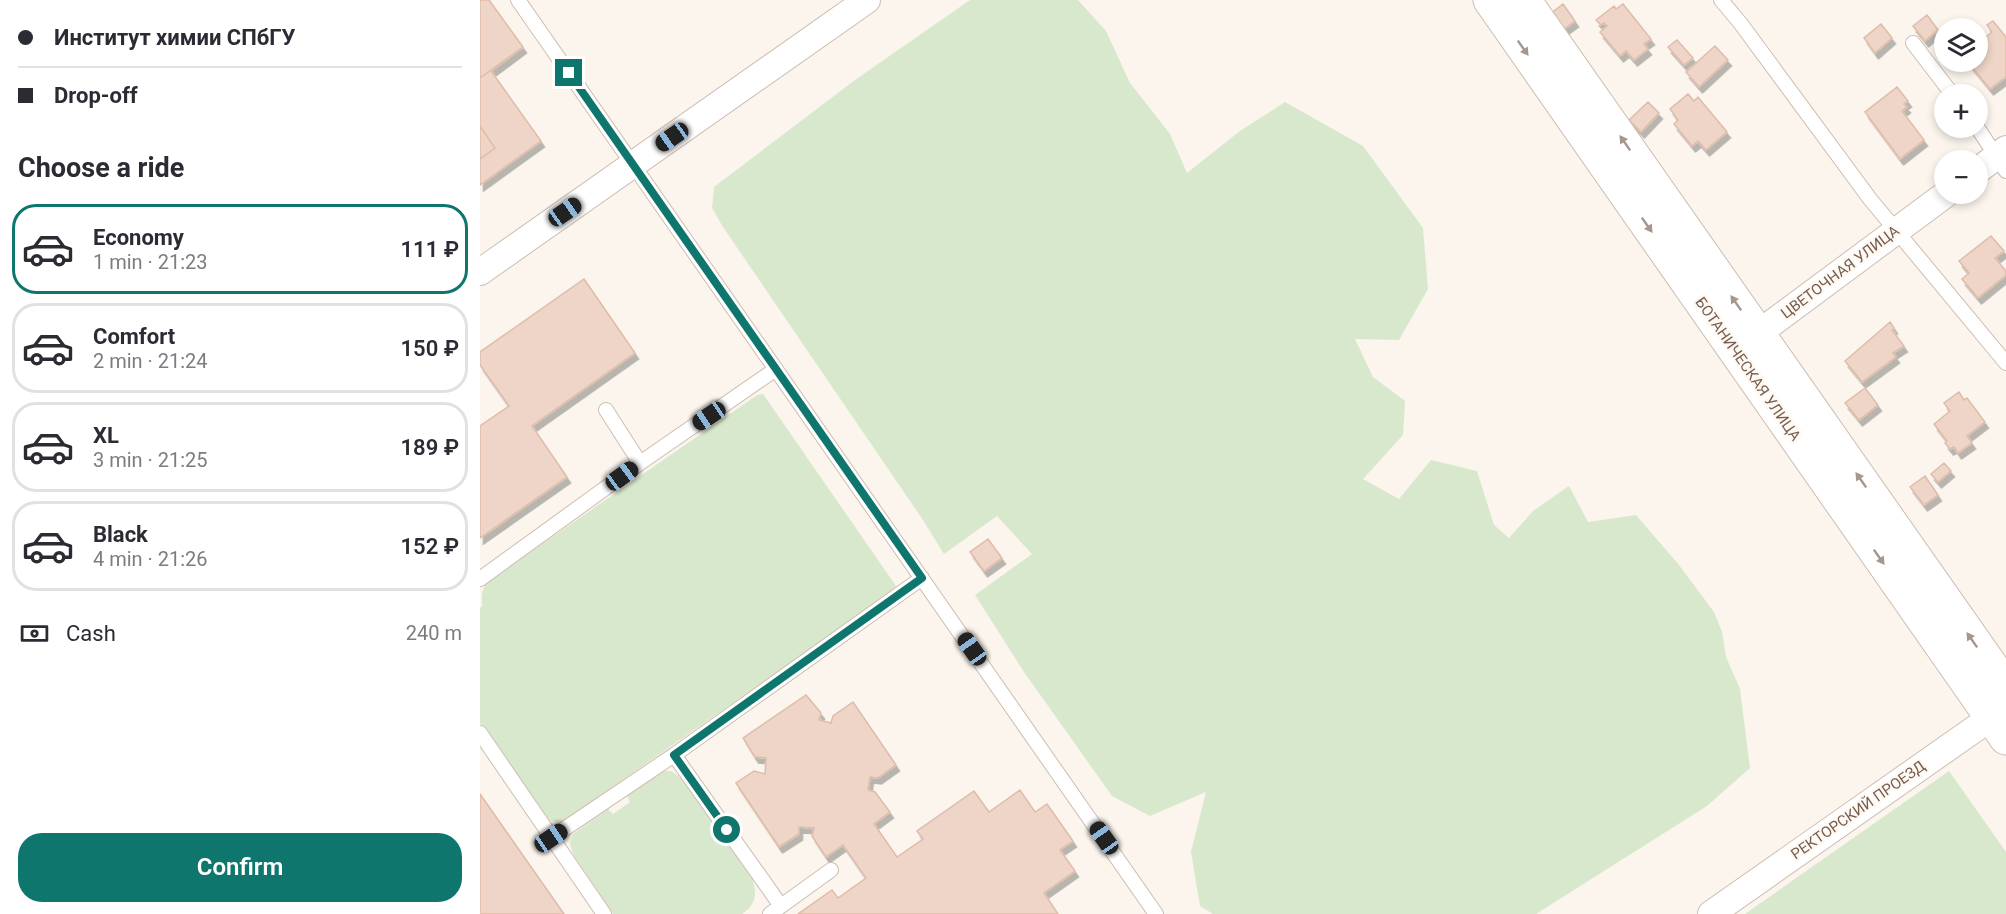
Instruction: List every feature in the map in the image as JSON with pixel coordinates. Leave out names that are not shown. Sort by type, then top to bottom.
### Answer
[{"type":"street","points":[[480,272],[867,0]]},
{"type":"street","name":"БОТАНИЧЕСКАЯ УЛИЦА","points":[[1490,0],[2006,687]]},
{"type":"street","name":"БОТАНИЧЕСКАЯ УЛИЦА","points":[[1524,0],[1746,342],[2001,721]]},
{"type":"street","name":"ЦВЕТОЧНАЯ УЛИЦА","points":[[1746,342],[1934,203]]},
{"type":"street","name":"РЕКТОРСКИЙ ПРОЕЗД","points":[[1711,914],[2001,721]]},
{"type":"lane","points":[[518,0],[1156,914]]},
{"type":"lane","points":[[1721,0],[1895,231],[2006,363]]},
{"type":"lane","points":[[1913,43],[1944,84]]},
{"type":"lane","points":[[1983,138],[1996,162]]},
{"type":"lane","points":[[480,579],[640,463],[776,369]]},
{"type":"lane","points":[[606,410],[640,463]]},
{"type":"lane","points":[[551,838],[674,755],[922,578]]},
{"type":"lane","points":[[480,733],[604,914]]},
{"type":"lane","points":[[674,755],[775,910],[831,870]]},
{"type":"green space","points":[[970,0],[1078,0],[1106,31],[1130,83],[1170,134],[1187,173],[1240,131],[1285,102],[1363,146],[1423,228],[1428,289],[1399,340],[1355,339],[1373,377],[1405,401],[1403,435],[1363,479],[1399,499],[1431,460],[1477,471],[1494,525],[1509,538],[1533,511],[1569,486],[1588,522],[1636,515],[1679,565],[1714,612],[1722,632],[1726,657],[1740,689],[1750,768],[1707,806],[1536,914],[1213,914],[1200,906],[1191,852],[1206,792],[1150,816],[1112,796],[1024,672],[975,595],[1032,554],[997,516],[944,554],[712,208],[714,187],[855,80]]},
{"type":"green space","points":[[763,394],[896,586],[885,597],[565,820],[550,821],[480,723],[480,608],[485,585],[757,395]]},
{"type":"green space","points":[[664,771],[671,771],[686,781],[752,877],[755,898],[751,906],[742,914],[613,914],[573,854],[570,843],[573,834],[608,809],[613,814],[630,802],[627,795]]},
{"type":"green space","points":[[1949,771],[2006,852],[2006,914],[1745,914]]},
{"type":"building","points":[[480,0],[489,0],[523,47],[480,78]]},
{"type":"building","points":[[480,0],[489,0],[523,47],[491,71],[541,141],[480,185]]},
{"type":"building","points":[[1563,4],[1575,21],[1563,30],[1550,14]]},
{"type":"building","points":[[1623,4],[1651,39],[1644,44],[1648,49],[1634,60],[1626,51],[1620,56],[1600,32],[1607,26],[1604,23],[1601,25],[1596,20],[1614,6],[1616,9]]},
{"type":"building","points":[[1927,15],[1934,25],[1934,33],[1925,41],[1913,26]]},
{"type":"building","points":[[1993,21],[2006,37],[2006,77],[1990,89],[1976,72],[1988,72],[1988,35],[1992,32],[1988,24]]},
{"type":"building","points":[[1881,24],[1892,38],[1875,53],[1864,38]]},
{"type":"building","points":[[1677,40],[1693,58],[1684,65],[1668,47]]},
{"type":"building","points":[[1715,46],[1728,60],[1699,87],[1686,72]]},
{"type":"building","points":[[1897,87],[1908,101],[1904,104],[1907,107],[1902,111],[1924,140],[1900,159],[1865,112]]},
{"type":"building","points":[[1688,94],[1694,101],[1698,97],[1727,132],[1706,150],[1698,141],[1692,146],[1674,124],[1678,120],[1670,109]]},
{"type":"building","points":[[1648,102],[1659,113],[1641,132],[1629,120]]},
{"type":"building","points":[[480,126],[495,148],[480,159]]},
{"type":"building","points":[[1991,236],[2004,251],[1995,258],[2006,271],[2006,275],[1978,298],[1962,279],[1969,273],[1959,261]]},
{"type":"building","points":[[584,279],[635,353],[532,426],[567,477],[480,538],[480,426],[509,406],[480,365],[480,352]]},
{"type":"building","points":[[1890,322],[1894,328],[1892,330],[1904,346],[1893,353],[1896,357],[1862,382],[1845,361]]},
{"type":"building","points":[[1865,388],[1878,405],[1859,420],[1845,403]]},
{"type":"building","points":[[1959,392],[1964,400],[1967,398],[1985,422],[1967,436],[1972,443],[1958,453],[1954,447],[1950,449],[1945,443],[1947,441],[1934,424],[1950,411],[1944,403]]},
{"type":"building","points":[[1944,463],[1951,471],[1938,482],[1931,474]]},
{"type":"building","points":[[1925,476],[1938,495],[1924,505],[1910,487]]},
{"type":"building","points":[[988,539],[1002,558],[984,571],[970,552]]},
{"type":"building","points":[[806,695],[821,713],[819,720],[831,723],[833,716],[853,702],[896,765],[878,778],[870,777],[868,790],[875,792],[890,812],[874,824],[897,857],[923,839],[917,831],[974,791],[989,812],[1020,790],[1035,812],[1047,804],[1073,841],[1060,850],[1075,871],[1044,893],[1058,914],[798,914],[832,890],[838,898],[866,878],[843,845],[826,857],[812,836],[814,828],[799,827],[799,834],[779,847],[736,783],[754,771],[765,774],[766,758],[755,757],[743,738]]},
{"type":"building","points":[[480,794],[564,914],[480,914]]},
{"type":"route","points":[[569,73],[922,578],[674,755],[727,830]]}]
